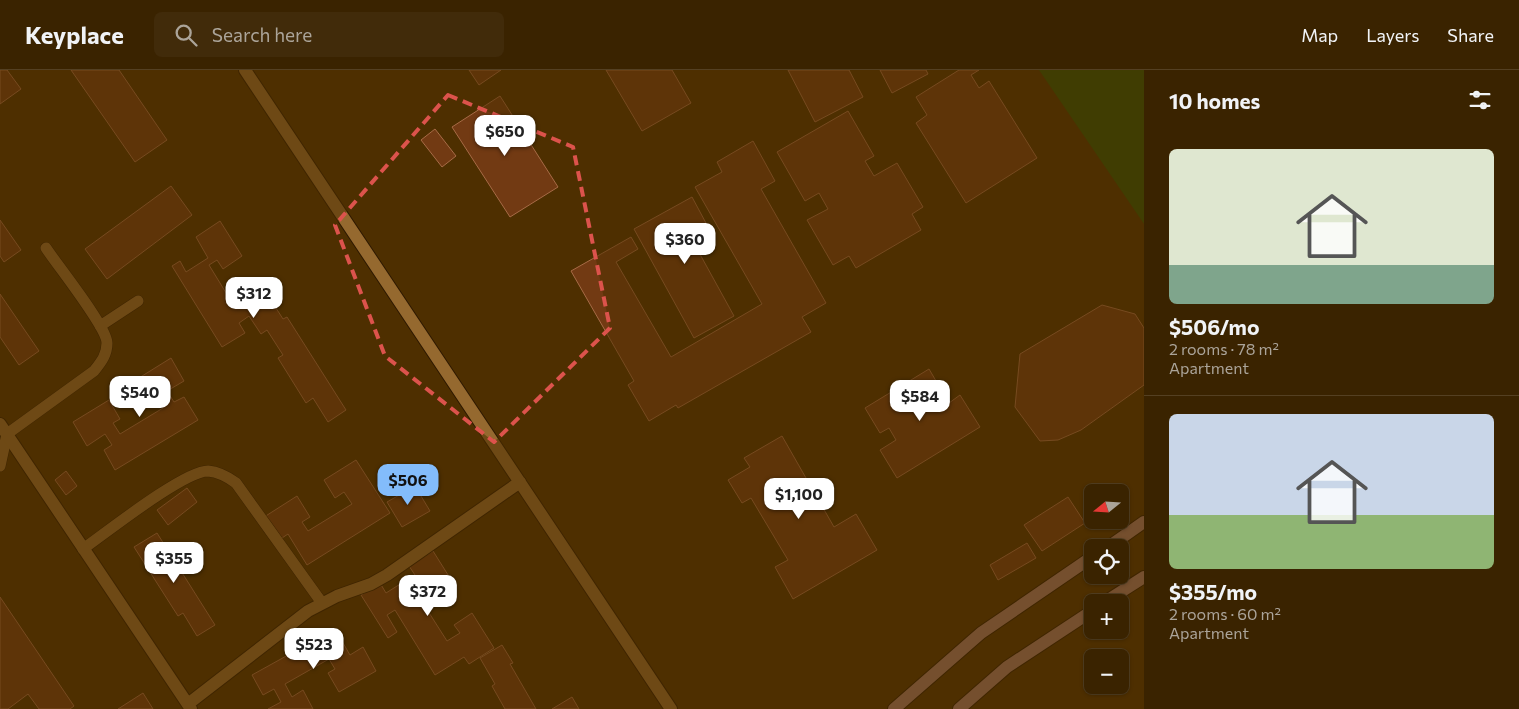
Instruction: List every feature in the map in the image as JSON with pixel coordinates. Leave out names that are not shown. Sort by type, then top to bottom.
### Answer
[{"type":"street","points":[[245,70],[671,709]]},
{"type":"street","points":[[3,429],[190,707],[322,602],[387,576],[520,482]]},
{"type":"street","points":[[1120,539],[1144,522]]},
{"type":"street","points":[[894,709],[981,633],[1084,562]]},
{"type":"street","points":[[1117,594],[1144,577]]},
{"type":"street","points":[[960,709],[1007,667],[1084,615]]},
{"type":"lane","points":[[0,466],[3,429],[94,371],[104,358],[107,342],[100,326],[46,248]]},
{"type":"lane","points":[[100,326],[138,301]]},
{"type":"lane","points":[[83,548],[186,477],[197,473],[216,473],[224,475],[236,483],[322,602]]},
{"type":"highlighted area","points":[[448,95],[573,147],[610,328],[494,442],[385,356],[335,225]]},
{"type":"green space","points":[[1039,70],[1144,70],[1144,224]]},
{"type":"building","points":[[0,70],[7,70],[21,89],[0,104]]},
{"type":"building","points":[[71,70],[119,70],[167,140],[135,162]]},
{"type":"building","points":[[469,70],[501,70],[479,85]]},
{"type":"building","points":[[606,70],[672,70],[691,103],[642,131]]},
{"type":"building","points":[[788,70],[849,70],[863,97],[815,122]]},
{"type":"building","points":[[880,70],[926,70],[928,74],[892,93]]},
{"type":"building","points":[[959,70],[979,70],[971,75],[979,88],[989,81],[1037,158],[966,203],[916,123],[927,115],[916,97]]},
{"type":"building","points":[[500,96],[558,187],[510,217],[452,127]]},
{"type":"building","points":[[848,111],[874,156],[865,161],[874,176],[897,163],[923,207],[912,214],[921,230],[856,268],[849,256],[833,265],[807,220],[828,209],[819,193],[805,201],[777,152]]},
{"type":"building","points":[[435,129],[456,156],[442,167],[421,140]]},
{"type":"building","points":[[753,141],[775,181],[761,189],[826,303],[802,317],[811,332],[678,408],[676,405],[649,421],[628,385],[634,381],[571,271],[631,237],[638,249],[616,262],[671,357],[762,304],[695,187],[722,172],[717,162]]},
{"type":"building","points":[[171,186],[192,215],[107,279],[85,249]]},
{"type":"building","points":[[692,197],[714,238],[696,247],[734,316],[694,338],[634,229]]},
{"type":"building","points":[[0,220],[21,250],[4,262],[0,256]]},
{"type":"building","points":[[220,221],[242,256],[223,269],[217,260],[209,265],[231,301],[260,283],[283,319],[287,317],[346,410],[328,422],[313,398],[306,403],[278,358],[283,355],[267,330],[261,334],[249,316],[239,323],[245,333],[222,347],[172,266],[180,261],[186,272],[208,258],[196,237]]},
{"type":"building","points":[[0,294],[39,351],[19,365],[0,337]]},
{"type":"building","points":[[1102,305],[1135,314],[1144,328],[1144,385],[1081,430],[1058,440],[1040,441],[1015,407],[1020,354]]},
{"type":"building","points":[[171,358],[184,381],[167,391],[174,402],[184,397],[198,420],[115,470],[104,450],[112,445],[105,434],[87,446],[73,422],[109,400],[120,419],[113,423],[120,434],[163,408],[156,395],[146,402],[134,381]]},
{"type":"building","points":[[929,369],[949,403],[960,395],[980,427],[897,478],[880,450],[896,440],[889,428],[880,433],[865,408]]},
{"type":"building","points":[[782,436],[834,527],[856,514],[877,550],[793,599],[775,567],[788,560],[751,498],[742,503],[728,480],[750,467],[744,458]]},
{"type":"building","points":[[356,460],[390,513],[307,565],[288,534],[276,542],[261,519],[297,496],[310,517],[302,522],[308,531],[352,504],[344,492],[335,498],[324,480]]},
{"type":"building","points":[[66,471],[77,486],[66,495],[55,480]]},
{"type":"building","points":[[415,486],[430,511],[402,527],[387,502]]},
{"type":"building","points":[[187,488],[197,502],[168,525],[157,510]]},
{"type":"building","points":[[1068,497],[1084,521],[1084,524],[1042,551],[1024,525]]},
{"type":"building","points":[[157,533],[215,625],[197,636],[183,613],[178,616],[134,547]]},
{"type":"building","points":[[1027,543],[1036,558],[998,580],[990,565]]},
{"type":"building","points":[[433,551],[455,586],[434,599],[429,590],[419,597],[447,641],[460,633],[454,625],[472,613],[494,648],[469,664],[464,657],[435,675],[395,610],[387,615],[397,632],[388,638],[361,595],[380,583],[386,593],[405,581],[410,590],[421,584],[409,566]]},
{"type":"building","points":[[0,597],[74,706],[70,709],[39,709],[28,694],[8,709],[0,709]]},
{"type":"building","points":[[335,629],[350,655],[363,647],[376,671],[339,692],[328,673],[335,669],[329,659],[285,684],[292,697],[303,690],[313,709],[268,709],[281,702],[274,689],[263,695],[252,675]]},
{"type":"building","points":[[502,645],[513,663],[510,664],[536,709],[505,709],[492,686],[495,684],[480,658]]},
{"type":"building","points":[[143,693],[153,709],[118,709]]},
{"type":"building","points":[[572,697],[579,709],[552,709]]}]
